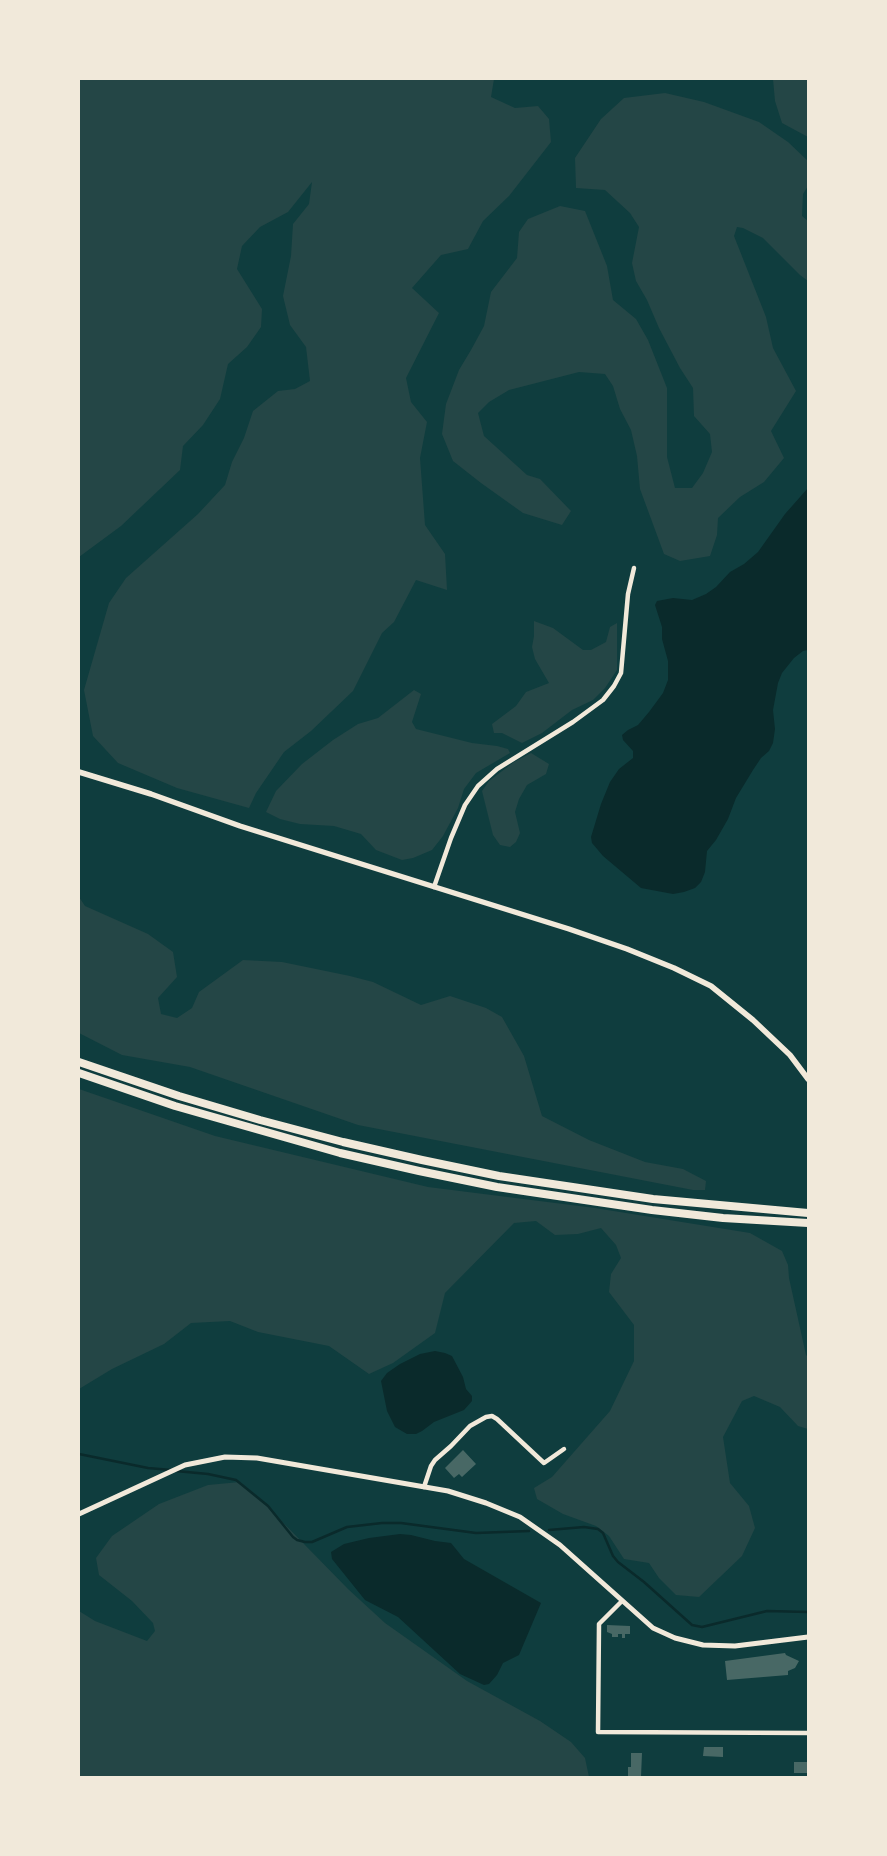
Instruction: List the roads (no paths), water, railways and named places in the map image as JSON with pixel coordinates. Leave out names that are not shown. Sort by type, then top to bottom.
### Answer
[{"type":"highway","points":[[79,1062],[179,1096],[260,1120],[343,1142],[499,1176],[653,1199],[808,1213]]},
{"type":"highway","points":[[79,1073],[175,1106],[340,1153],[420,1171],[497,1186],[652,1210],[723,1218],[808,1224]]},
{"type":"main road","points":[[79,772],[151,794],[240,826],[627,949],[674,968],[711,986],[753,1020],[790,1055],[808,1079]]},
{"type":"street","points":[[434,887],[465,805],[478,786],[497,769],[573,722],[603,700],[614,686],[621,673],[628,594],[634,568]]},
{"type":"street","points":[[424,1487],[430,1466],[434,1460],[470,1426],[486,1417],[492,1416],[498,1419],[544,1463],[564,1448]]},
{"type":"street","points":[[79,1514],[180,1467],[225,1457],[257,1458],[448,1491],[486,1503],[520,1517],[560,1545],[653,1628],[675,1638],[703,1645],[735,1646],[808,1637]]},
{"type":"street","points":[[622,1601],[599,1624],[598,1732],[808,1733]]},
{"type":"waterway","points":[[79,1454],[148,1468],[171,1470]]},
{"type":"waterway","points":[[176,1471],[208,1474],[236,1480],[268,1506],[293,1537],[305,1542],[312,1542],[347,1527],[382,1523],[401,1523],[476,1533],[529,1531]]},
{"type":"waterway","points":[[549,1530],[584,1527],[598,1529],[603,1533],[613,1556],[618,1562],[644,1582],[692,1625],[702,1627],[767,1611],[808,1612]]}]
